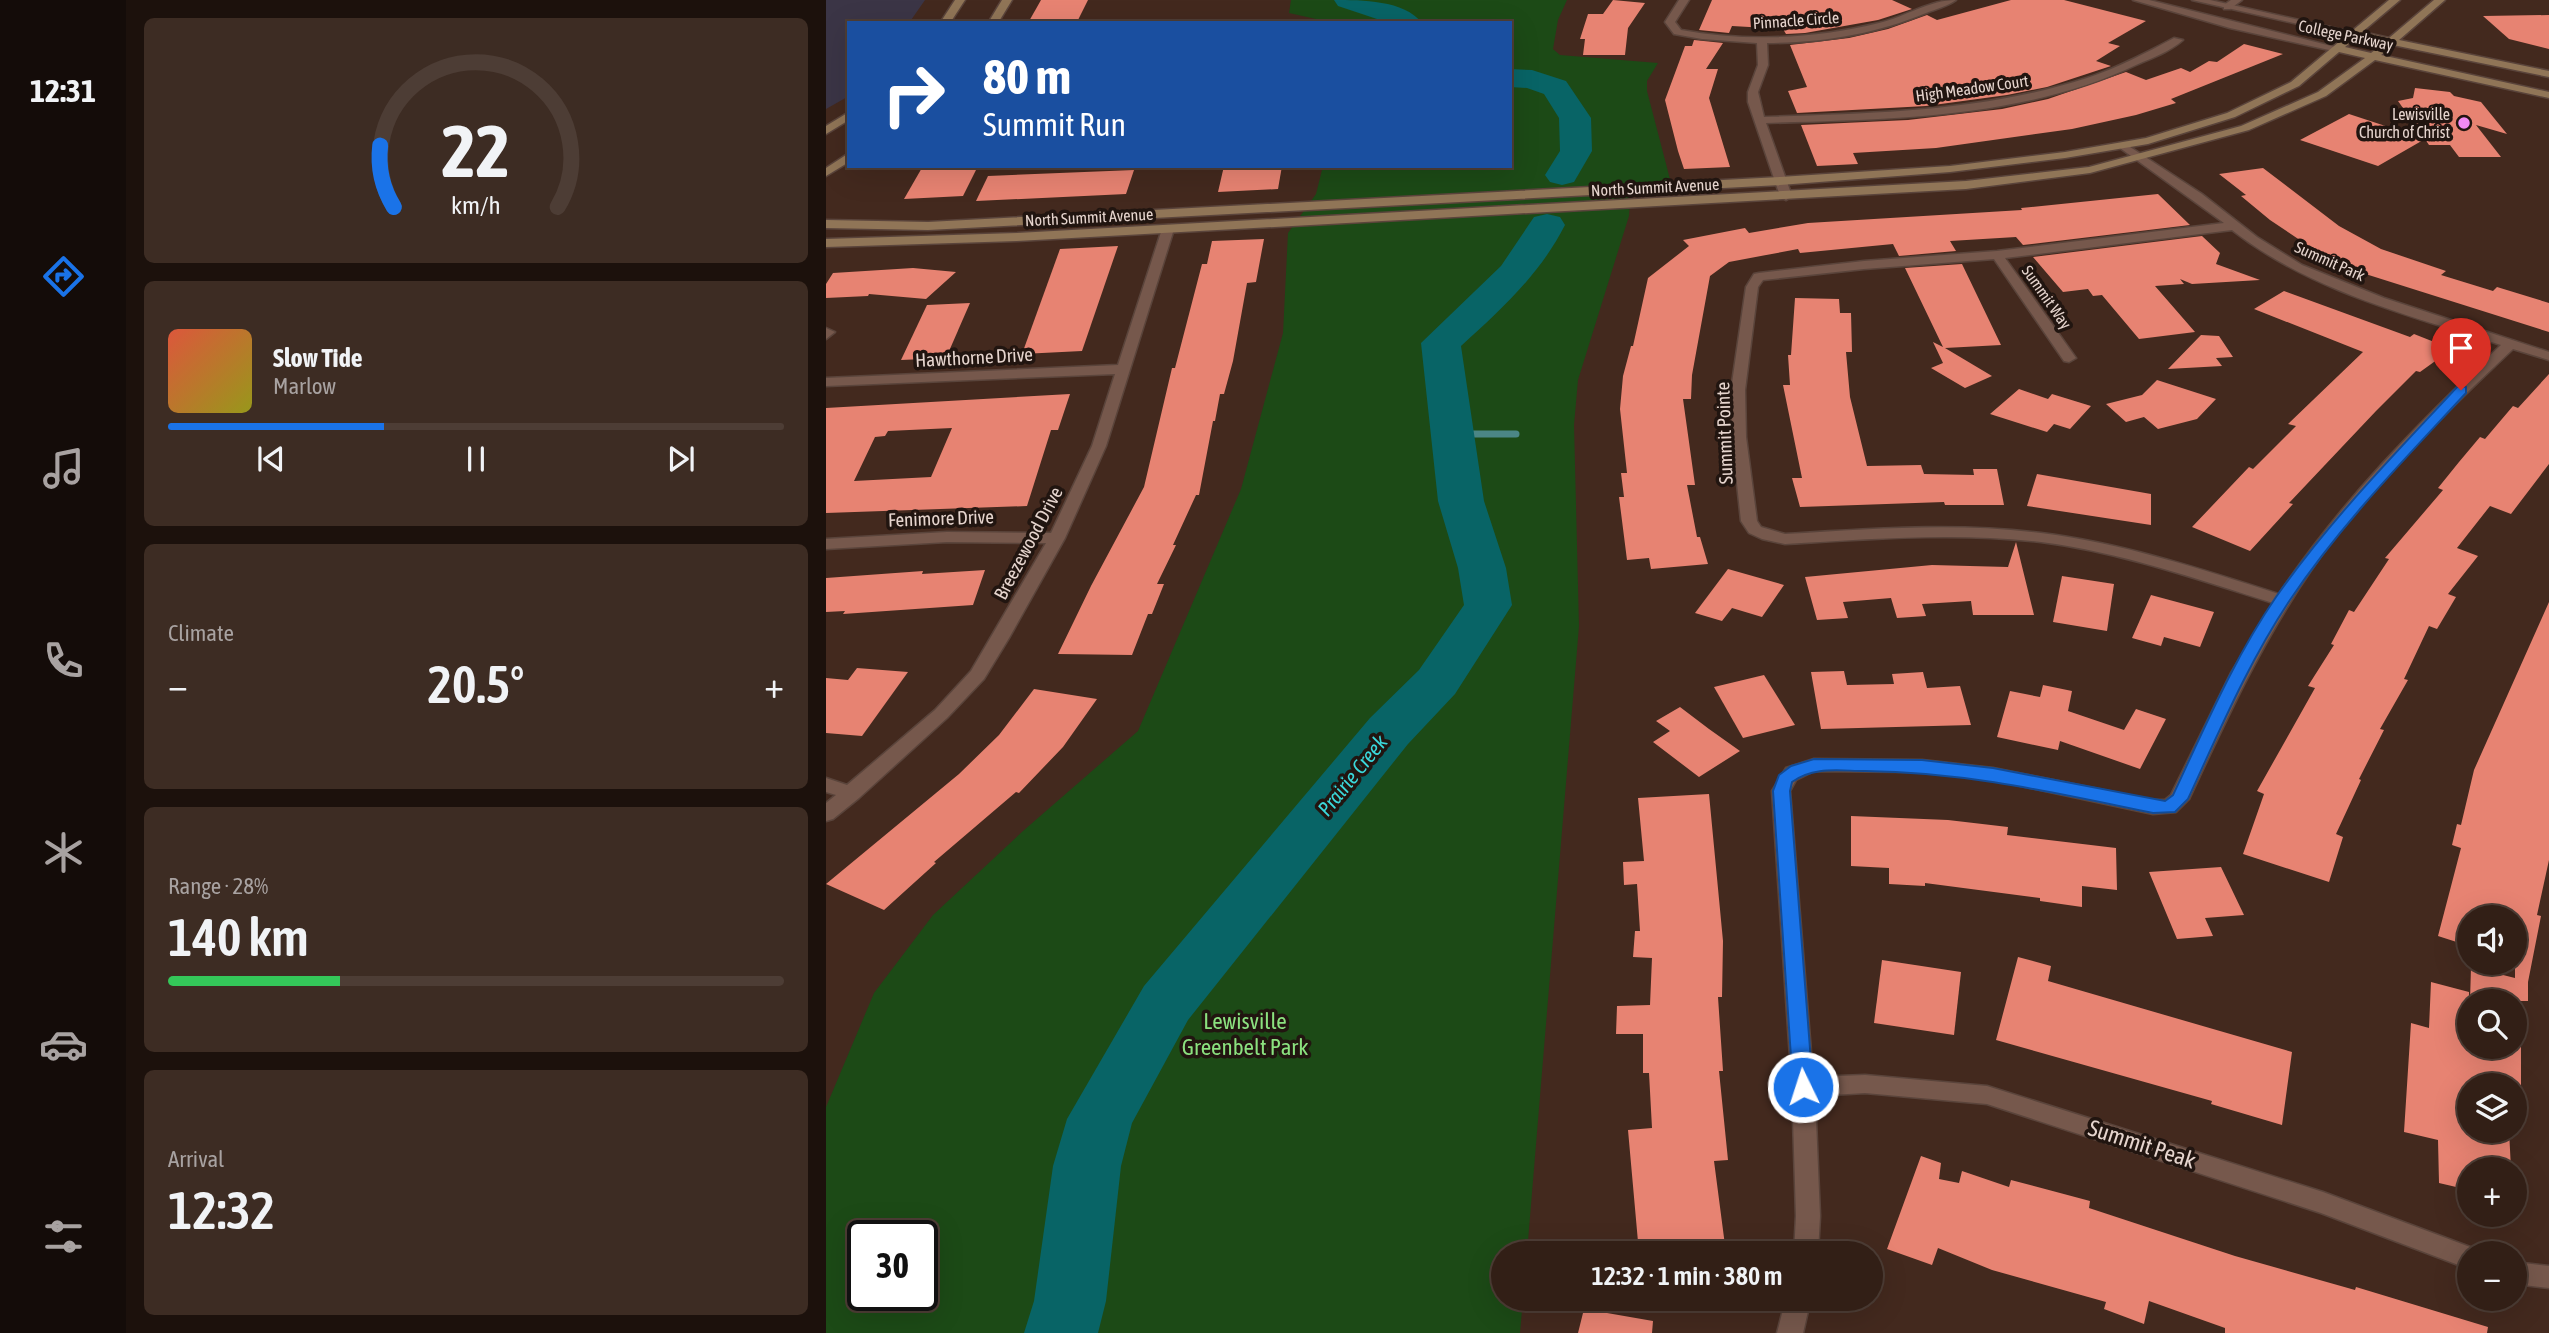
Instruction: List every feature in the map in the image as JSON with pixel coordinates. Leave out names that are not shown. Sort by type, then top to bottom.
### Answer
[{"type":"main road","points":[[946,21],[960,0]]},
{"type":"main road","points":[[994,21],[1007,0]]},
{"type":"main road","name":"North Summit Avenue","points":[[826,224],[928,226],[1780,181],[1950,169],[2123,146],[2231,115],[2295,84],[2395,0]]},
{"type":"main road","name":"North Summit Avenue","points":[[826,243],[889,243],[1786,196],[2010,181],[2090,170],[2245,128],[2292,109],[2322,94],[2373,57],[2440,0]]},
{"type":"main road","name":"College Parkway","points":[[2357,34],[2549,74]]},
{"type":"main road","name":"College Parkway","points":[[2338,49],[2549,95]]},
{"type":"main road","points":[[826,131],[847,116]]},
{"type":"main road","points":[[826,173],[847,157]]},
{"type":"street","name":"Pinnacle Circle","points":[[1684,0],[1670,22],[1678,32],[1762,40],[1824,35],[1880,26],[1951,0]]},
{"type":"street","name":"College Parkway","points":[[2138,0],[2233,26],[2338,49]]},
{"type":"street","name":"College Parkway","points":[[2197,0],[2357,34]]},
{"type":"street","points":[[2227,7],[2237,0]]},
{"type":"street","points":[[1762,40],[1763,65],[1753,92],[1753,102],[1786,196]]},
{"type":"street","name":"High Meadow Court","points":[[1759,120],[1865,116],[1996,103],[2048,93],[2091,80],[2178,40]]},
{"type":"street","name":"Summit Park","points":[[2123,146],[2274,255],[2324,280],[2549,356]]},
{"type":"street","name":"Summit Pointe","points":[[2233,226],[1997,255],[1766,274],[1754,281],[1738,390],[1739,437],[1747,508],[1749,521],[1755,530],[1785,539],[1947,533],[2043,538],[2149,559],[2282,600]]},
{"type":"street","name":"Breezewood Drive","points":[[826,814],[941,714],[978,675],[1057,538],[1099,446],[1168,229]]},
{"type":"street","name":"Summit Way","points":[[1997,255],[2069,358]]},
{"type":"street","points":[[1807,1241],[1803,1087],[1781,791],[1785,779],[1797,770],[1814,765],[1922,766],[1993,774],[2153,807],[2169,807],[2179,799],[2230,693],[2282,600],[2340,521],[2445,405],[2511,343]]},
{"type":"street","name":"Hawthorne Drive","points":[[826,382],[1123,369]]},
{"type":"street","name":"Fenimore Drive","points":[[826,544],[947,537],[1057,538]]},
{"type":"street","points":[[826,785],[852,793]]},
{"type":"street","name":"Summit Peak","points":[[1803,1087],[1865,1084],[1987,1095],[2323,1203],[2457,1253]]},
{"type":"street","points":[[2527,1274],[2549,1277]]},
{"type":"street","points":[[1790,1333],[1796,1311]]},
{"type":"shaded area","points":[[826,0],[925,0],[910,21],[847,21],[847,97],[826,109]]},
{"type":"green space","name":"Lewisville Greenbelt Park","points":[[1291,0],[1567,0],[1558,20],[1553,49],[1560,55],[1658,63],[1647,81],[1647,91],[1671,183],[1631,185],[1629,216],[1578,380],[1574,425],[1579,626],[1528,1241],[1491,1241],[1491,1311],[1522,1311],[1520,1333],[826,1333],[826,1107],[874,993],[933,915],[1023,831],[1138,731],[1241,489],[1283,333],[1288,233],[1316,194],[1322,168],[1512,168],[1512,21],[1325,21],[1289,13]]},
{"type":"building","points":[[1041,0],[1088,0],[1078,21],[1029,21]]},
{"type":"building","points":[[1613,0],[1645,3],[1628,28],[1625,55],[1583,55],[1585,39],[1580,39],[1588,14],[1603,14]]},
{"type":"building","points":[[1712,0],[1892,0],[1912,9],[1878,20],[1805,33],[1786,34],[1783,29],[1732,26],[1729,33],[1699,30]]},
{"type":"building","points":[[2011,0],[2064,0],[2146,21],[2108,43],[2120,46],[2096,61],[2111,66],[2047,87],[1926,106],[1797,113],[1788,91],[1807,87],[1790,45],[1849,38],[1888,29],[1927,15],[1937,20]]},
{"type":"building","points":[[2549,15],[2549,49],[2509,39],[2483,16]]},
{"type":"building","points":[[1694,40],[1723,43],[1706,69],[1718,69],[1709,98],[1730,167],[1684,169],[1678,151],[1665,100],[1685,46],[1692,46]]},
{"type":"building","points":[[2244,44],[2283,54],[2171,99],[2176,103],[2072,129],[1936,148],[1853,153],[1858,164],[1817,166],[1801,125],[1908,120],[2002,109],[2048,99],[2126,72],[2146,80],[2181,68],[2190,72],[2209,61],[2217,62]]},
{"type":"building","points":[[2415,88],[2450,92],[2454,96],[2481,102],[2507,134],[2476,125],[2501,157],[2459,157],[2450,145],[2429,145],[2398,101],[2413,98]]},
{"type":"building","points":[[2349,114],[2425,139],[2378,166],[2300,140]]},
{"type":"building","points":[[922,168],[977,168],[963,196],[904,199]]},
{"type":"building","points":[[1224,168],[1282,168],[1278,189],[1218,192]]},
{"type":"building","points":[[2263,168],[2339,226],[2381,249],[2446,271],[2441,275],[2493,291],[2497,287],[2549,303],[2549,332],[2337,265],[2270,220],[2241,196],[2246,195],[2219,174]]},
{"type":"building","points":[[1134,170],[1126,194],[976,201],[988,176]]},
{"type":"building","points":[[2158,194],[2190,225],[2023,245],[2016,237],[1950,241],[1956,251],[1899,256],[1893,244],[1800,253],[1798,249],[1729,262],[1710,276],[1692,375],[1691,399],[1683,399],[1695,485],[1687,485],[1697,537],[1700,537],[1708,564],[1651,569],[1649,558],[1627,560],[1619,497],[1624,497],[1621,473],[1627,473],[1620,409],[1623,376],[1633,346],[1648,278],[1689,246],[1683,240],[1745,228],[1749,233],[1808,223],[2022,210],[2021,208]]},
{"type":"building","points":[[2202,236],[2220,253],[2216,264],[2260,280],[2192,284],[2180,279],[2184,284],[2155,286],[2195,332],[2139,339],[2102,295],[2093,296],[2088,289],[2063,292],[2033,257]]},
{"type":"building","points":[[1264,239],[1256,282],[1247,283],[1233,361],[1213,421],[1199,495],[1196,495],[1173,545],[1176,545],[1157,584],[1164,584],[1152,614],[1148,614],[1132,655],[1058,654],[1144,487],[1172,368],[1175,368],[1202,264],[1207,264],[1212,241]]},
{"type":"building","points":[[1118,246],[1082,351],[1022,354],[1060,249]]},
{"type":"building","points":[[1962,264],[2001,345],[1945,348],[1992,376],[1965,388],[1931,368],[1943,363],[1933,342],[1943,347],[1905,268]]},
{"type":"building","points":[[913,268],[956,272],[926,299],[869,294],[826,298],[826,284],[833,273]]},
{"type":"building","points":[[2284,291],[2410,337],[2414,334],[2452,349],[2420,372],[2416,371],[2376,411],[2289,503],[2293,504],[2250,551],[2192,527],[2249,467],[2253,469],[2296,426],[2288,424],[2363,352],[2254,309]]},
{"type":"building","points":[[1795,298],[1839,299],[1840,313],[1851,313],[1852,352],[1846,352],[1850,397],[1867,466],[1921,465],[1924,474],[1974,475],[1973,469],[1997,469],[2004,505],[1945,505],[1944,502],[1800,507],[1792,478],[1802,478],[1783,385],[1790,385],[1788,355],[1791,355]]},
{"type":"building","points":[[970,303],[946,358],[901,360],[927,305]]},
{"type":"building","points":[[2201,335],[2219,336],[2233,357],[2216,358],[2222,366],[2168,369]]},
{"type":"building","points":[[2549,374],[2549,464],[2511,514],[2490,506],[2457,548],[2478,556],[2448,594],[2456,597],[2437,629],[2429,626],[2404,679],[2408,680],[2380,729],[2384,730],[2359,779],[2361,780],[2336,834],[2343,837],[2329,882],[2243,854],[2264,794],[2257,791],[2315,688],[2308,686],[2334,645],[2331,644],[2349,610],[2354,612],[2389,559],[2385,558],[2443,490],[2438,488],[2480,437],[2485,439],[2513,406],[2518,408]]},
{"type":"building","points":[[2157,380],[2216,399],[2197,419],[2158,429],[2144,417],[2126,422],[2106,404],[2142,395]]},
{"type":"building","points":[[2019,389],[2048,399],[2052,394],[2091,406],[2070,429],[2054,424],[2047,432],[1990,414]]},
{"type":"building","points":[[1070,394],[1058,430],[1051,430],[1027,506],[826,513],[826,408]],"holes":[[[952,428],[931,477],[854,481],[875,437],[885,436],[888,431]]]},
{"type":"building","points":[[2037,474],[2151,494],[2151,525],[2027,506]]},
{"type":"building","points":[[2016,542],[2034,615],[1973,615],[1971,601],[1922,604],[1926,616],[1897,618],[1891,598],[1843,602],[1848,618],[1817,620],[1805,577],[1932,565],[2008,567]]},
{"type":"building","points":[[1728,569],[1784,585],[1762,617],[1732,608],[1722,621],[1695,613]]},
{"type":"building","points":[[985,570],[973,605],[843,614],[845,611],[826,612],[826,578],[923,571],[922,574]]},
{"type":"building","points":[[2062,576],[2114,584],[2107,631],[2053,622]]},
{"type":"building","points":[[2151,595],[2214,612],[2200,647],[2164,637],[2161,646],[2132,638]]},
{"type":"building","points":[[2549,602],[2549,860],[2537,915],[2541,916],[2528,982],[2528,1001],[2527,989],[2470,989],[2471,975],[2503,975],[2515,978],[2515,975],[2527,975],[2527,905],[2457,905],[2457,942],[2438,936],[2461,848],[2452,845],[2457,824],[2461,825],[2474,770]]},
{"type":"building","points":[[857,668],[908,672],[862,736],[826,733],[826,678],[848,680]]},
{"type":"building","points":[[1844,671],[1847,685],[1894,684],[1892,674],[1923,672],[1927,688],[1960,686],[1971,725],[1821,729],[1811,672]]},
{"type":"building","points":[[1764,675],[1795,725],[1743,738],[1714,687]]},
{"type":"building","points":[[2043,685],[2072,691],[2068,711],[2124,730],[2136,709],[2166,719],[2140,769],[2060,741],[2058,750],[1997,737],[2010,691],[2040,697]]},
{"type":"building","points":[[1034,689],[1097,699],[1063,747],[1019,793],[1016,792],[934,862],[936,863],[884,910],[826,884],[959,774],[999,735]]},
{"type":"building","points":[[1680,707],[1740,751],[1699,777],[1653,742],[1670,731],[1656,721]]},
{"type":"building","points":[[1709,794],[1723,941],[1722,997],[1718,997],[1723,1071],[1719,1071],[1728,1160],[1714,1161],[1724,1241],[1638,1241],[1628,1130],[1652,1128],[1649,1073],[1643,1073],[1643,1034],[1616,1034],[1617,1006],[1650,1005],[1652,958],[1633,957],[1635,931],[1640,931],[1637,884],[1624,885],[1623,862],[1644,861],[1638,798]]},
{"type":"building","points":[[1851,816],[1948,820],[2008,827],[2007,835],[2116,848],[2117,890],[2082,886],[2082,907],[2040,901],[2040,898],[1925,883],[1925,886],[1889,884],[1889,868],[1851,866]]},
{"type":"building","points":[[2221,867],[2244,915],[2205,918],[2213,936],[2177,939],[2149,872]]},
{"type":"building","points":[[2018,957],[2051,966],[2048,981],[2292,1052],[2282,1125],[2211,1104],[2212,1101],[1996,1040]]},
{"type":"building","points":[[1882,960],[1961,972],[1954,1035],[1874,1023]]},
{"type":"building","points":[[2431,982],[2458,989],[2457,1059],[2521,1059],[2521,1073],[2457,1073],[2457,1143],[2510,1143],[2510,1157],[2457,1157],[2457,1187],[2439,1183],[2438,1140],[2404,1132],[2411,1023],[2429,1028]]},
{"type":"building","points":[[1921,1156],[1941,1163],[1939,1179],[1959,1183],[1962,1171],[2009,1187],[2011,1180],[2090,1201],[2089,1208],[2235,1256],[2355,1290],[2356,1287],[2488,1327],[2487,1333],[2225,1333],[2225,1328],[2149,1301],[2144,1324],[2104,1309],[2106,1302],[1992,1270],[1938,1248],[1932,1265],[1887,1249]]},
{"type":"building","points":[[1584,1311],[1653,1321],[1652,1333],[1578,1333]]},
{"type":"waterway","name":"Prairie Creek","points":[[1348,0],[1406,21]]},
{"type":"waterway","name":"Prairie Creek","points":[[1512,78],[1532,79],[1555,88],[1575,118],[1576,151],[1562,175]]},
{"type":"waterway","name":"Prairie Creek","points":[[1061,1333],[1070,1301],[1087,1166],[1100,1119],[1166,1003],[1389,731],[1437,682],[1488,605],[1482,568],[1461,501],[1441,343],[1514,274],[1527,259],[1547,225]]},
{"type":"waterway","points":[[1451,434],[1516,434]]},
{"type":"place","name":"Lewisville Church of Christ","points":[[2464,123]]},
{"type":"route","points":[[1803,1087],[1781,791],[1785,779],[1797,770],[1814,765],[1922,766],[1993,774],[2153,807],[2169,807],[2179,799],[2230,693],[2282,600],[2340,521],[2461,390]]}]
